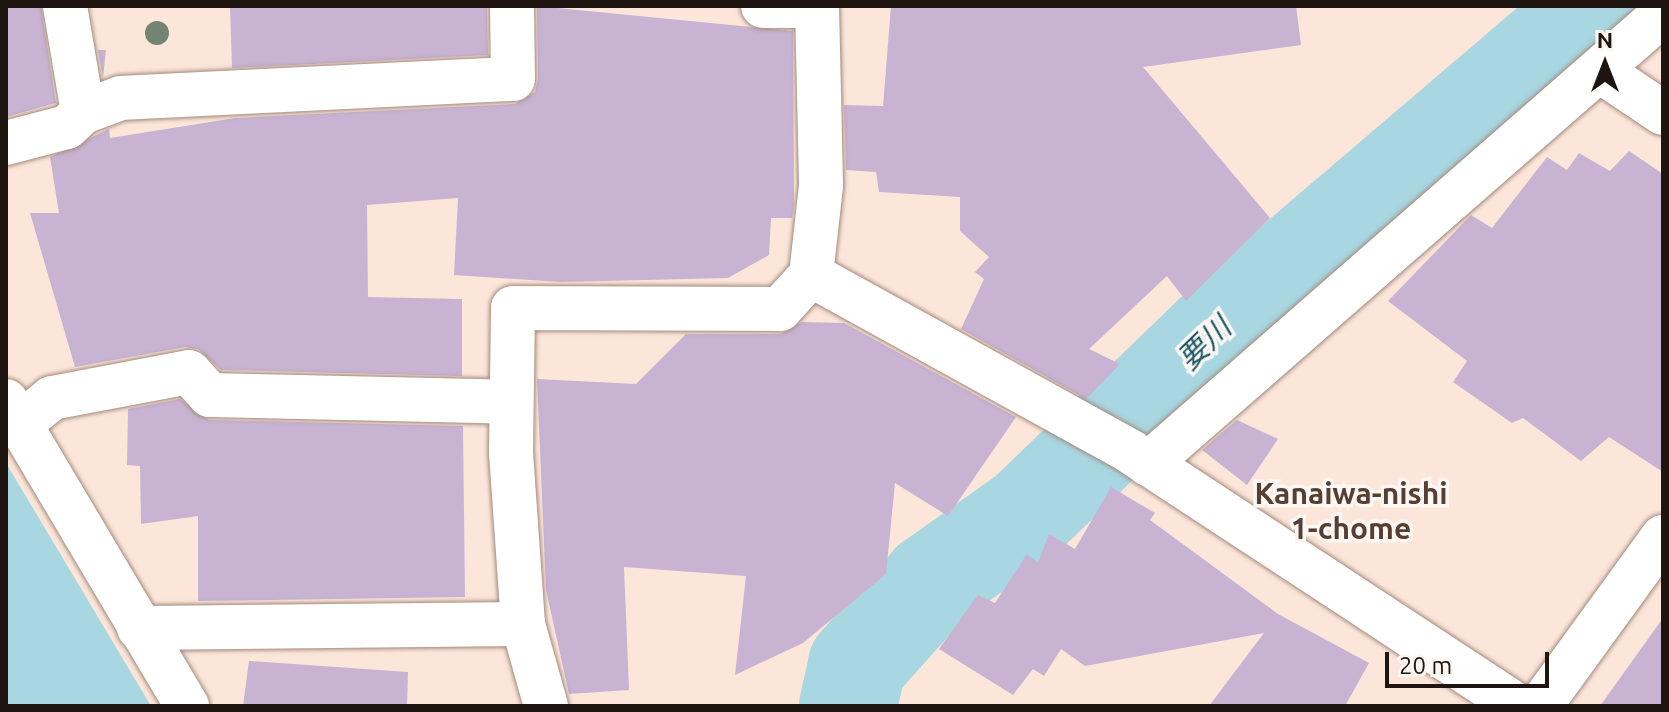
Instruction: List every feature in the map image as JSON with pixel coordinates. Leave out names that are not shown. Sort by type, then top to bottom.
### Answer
[{"type":"street","points":[[65,6],[83,112]]},
{"type":"street","points":[[6,143],[67,127],[83,112],[121,98],[513,79],[512,6]]},
{"type":"street","points":[[546,706],[523,624],[511,402],[513,308],[780,309],[811,275],[821,186],[817,6],[763,6]]},
{"type":"street","points":[[1140,458],[1663,14]]},
{"type":"street","points":[[1599,70],[1663,113]]},
{"type":"street","points":[[811,275],[1065,413],[1140,458],[1517,706]]},
{"type":"street","points":[[187,706],[13,413],[52,398],[189,372],[210,395],[511,402]]},
{"type":"street","points":[[1540,706],[1663,537]]},
{"type":"street","points":[[139,628],[523,624]]},
{"type":"water","points":[[6,463],[151,706],[6,706]]},
{"type":"water","points":[[878,602],[909,667],[892,706],[809,706],[836,636]]},
{"type":"building","points":[[6,6],[41,6],[56,103],[6,117]]},
{"type":"building","points":[[230,6],[487,6],[488,55],[232,68]]},
{"type":"building","points":[[537,6],[793,31],[794,205],[792,218],[771,218],[769,255],[728,278],[561,282],[454,275],[458,198],[367,205],[368,297],[462,299],[462,376],[221,370],[198,349],[185,347],[75,367],[30,213],[59,213],[50,157],[109,129],[110,138],[235,118],[515,104],[535,92],[538,79]]},
{"type":"building","points":[[891,6],[1296,6],[1301,45],[1143,67],[1270,218],[1186,301],[1167,276],[1089,349],[1120,364],[1086,399],[961,329],[984,279],[975,272],[989,257],[960,231],[960,197],[879,192],[876,172],[846,170],[844,105],[883,106]]},
{"type":"building","points":[[98,50],[106,50],[103,78]]},
{"type":"building","points":[[1629,151],[1663,174],[1663,472],[1609,437],[1581,461],[1523,418],[1512,423],[1453,382],[1467,361],[1388,301],[1471,215],[1492,228],[1547,157],[1567,170],[1579,153],[1610,171]]},
{"type":"building","points":[[802,322],[844,323],[1016,417],[948,516],[895,483],[886,574],[803,643],[735,675],[746,576],[624,567],[629,690],[569,694],[546,590],[537,379],[636,384],[686,334],[781,334]]},
{"type":"building","points":[[180,399],[209,420],[463,426],[465,597],[198,601],[198,516],[141,524],[140,466],[127,465],[128,409]]},
{"type":"building","points":[[1237,420],[1278,439],[1247,485],[1202,450]]},
{"type":"building","points":[[1111,487],[1155,513],[1150,520],[1278,614],[1369,663],[1345,706],[1209,706],[1264,633],[1085,666],[1061,649],[1044,676],[1033,669],[1013,695],[939,649],[978,595],[995,603],[1027,554],[1038,563],[1049,534],[1075,549]]},
{"type":"building","points":[[1663,618],[1663,706],[1600,706]]},
{"type":"building","points":[[249,661],[408,672],[407,706],[243,706]]},
{"type":"waterway","name":"要川","points":[[848,706],[857,665],[931,582],[1027,514],[1234,314],[1594,6]]},
{"type":"district","name":"Kanaiwa-nishi 1-chome","points":[[1351,510]]}]
